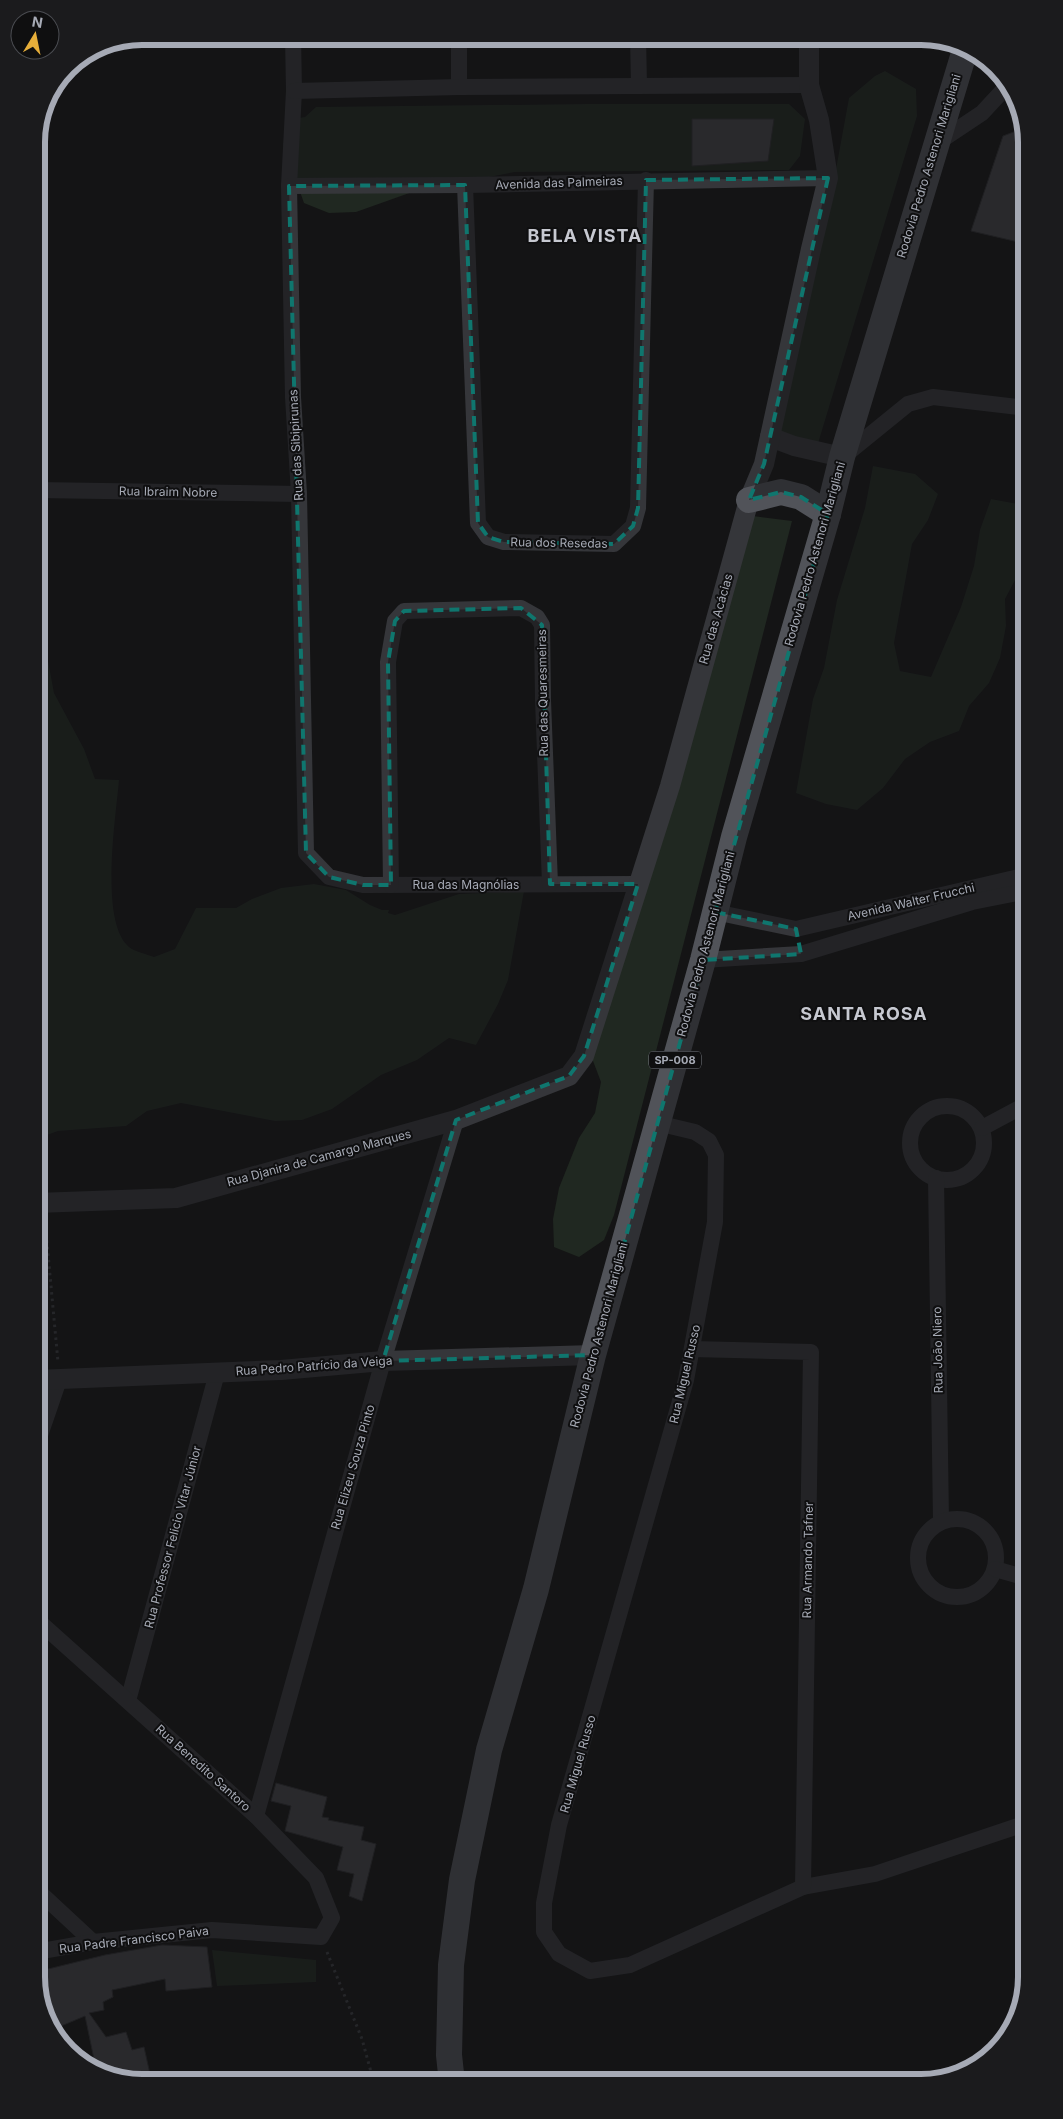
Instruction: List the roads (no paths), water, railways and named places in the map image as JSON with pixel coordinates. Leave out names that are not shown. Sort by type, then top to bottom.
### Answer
[{"type":"main road","name":"Rodovia Pedro Astenori Marigliani","points":[[451,2074],[451,1965],[462,1880],[489,1750],[536,1589],[593,1355],[703,960],[734,837],[828,514],[842,457],[963,55]]},
{"type":"main road","points":[[749,500],[781,492],[801,497],[828,514]]},
{"type":"street","name":"Rua das Sibipirunas","points":[[293,45],[294,91],[289,186],[293,397],[299,494],[306,853]]},
{"type":"street","points":[[459,45],[459,87]]},
{"type":"street","points":[[638,45],[639,85]]},
{"type":"street","points":[[809,45],[809,85],[819,120],[828,178]]},
{"type":"street","points":[[294,91],[459,87],[809,85]]},
{"type":"street","points":[[935,144],[982,112],[1003,90]]},
{"type":"street","name":"Avenida das Palmeiras","points":[[289,186],[465,185],[646,180],[828,178]]},
{"type":"street","name":"Rua das Acácias","points":[[584,1056],[670,786],[749,500],[764,464],[828,178]]},
{"type":"street","name":"Rua dos Resedas","points":[[465,185],[478,523],[488,537],[504,542],[614,544],[633,526],[638,508],[646,180]]},
{"type":"street","points":[[770,437],[794,446],[842,457],[908,404],[916,401],[933,397],[1018,407]]},
{"type":"street","name":"Rua Ibraim Nobre","points":[[45,490],[299,494]]},
{"type":"street","name":"Rua das Quaresmeiras","points":[[391,885],[388,662],[395,621],[404,611],[521,608],[537,617],[542,625],[550,884]]},
{"type":"street","name":"Rua das Magnólias","points":[[306,853],[329,877],[363,885],[638,884]]},
{"type":"street","name":"Avenida Walter Frucchi","points":[[796,928],[1018,877]]},
{"type":"street","name":"Avenida Walter Frucchi","points":[[703,960],[801,954],[972,902],[1018,893]]},
{"type":"street","points":[[715,912],[796,928],[801,954]]},
{"type":"street","name":"Rua Djanira de Camargo Marques","points":[[45,1203],[176,1198],[456,1120],[569,1076],[584,1056]]},
{"type":"street","points":[[941,1106],[954,1106],[965,1110],[975,1118],[982,1128],[984,1147],[982,1157],[977,1166],[969,1173],[948,1180],[936,1178],[925,1172],[916,1163],[911,1152],[910,1140],[913,1128],[920,1118],[930,1110],[941,1106]]},
{"type":"street","points":[[982,1128],[1018,1109]]},
{"type":"street","name":"Rua Elizeu Souza Pinto","points":[[256,1816],[383,1361],[456,1120]]},
{"type":"street","name":"Rua Miguel Russo","points":[[657,1123],[695,1132],[708,1141],[716,1155],[715,1222],[686,1380],[560,1825],[544,1903],[544,1932],[559,1954],[590,1971],[630,1965],[803,1887],[875,1874],[1018,1826]]},
{"type":"street","name":"Rua João Niero","points":[[936,1178],[942,1521]]},
{"type":"street","name":"Rua Armando Tafner","points":[[692,1349],[811,1352],[803,1887]]},
{"type":"street","name":"Rua Pedro Patrício da Veiga","points":[[45,1380],[217,1373],[383,1361],[593,1355]]},
{"type":"street","name":"Rua Professor Felicio Vitar Júnior","points":[[128,1701],[217,1373]]},
{"type":"street","points":[[45,1421],[59,1380]]},
{"type":"street","points":[[962,1519],[979,1525],[988,1534],[994,1545],[995,1569],[988,1582],[979,1591],[966,1596],[952,1597],[940,1593],[928,1585],[921,1574],[917,1561],[918,1548],[924,1535],[942,1521],[962,1519]]},
{"type":"street","points":[[995,1569],[1018,1575]]},
{"type":"street","name":"Rua Benedito Santoro","points":[[45,1627],[256,1816],[316,1878],[332,1918],[321,1937]]},
{"type":"street","points":[[45,1897],[93,1942]]},
{"type":"street","name":"Rua Padre Francisco Paiva","points":[[45,1950],[93,1942],[212,1930],[321,1937]]},
{"type":"district","name":"BELA VISTA","points":[[585,236]]},
{"type":"district","name":"SANTA ROSA","points":[[864,1014]]}]
